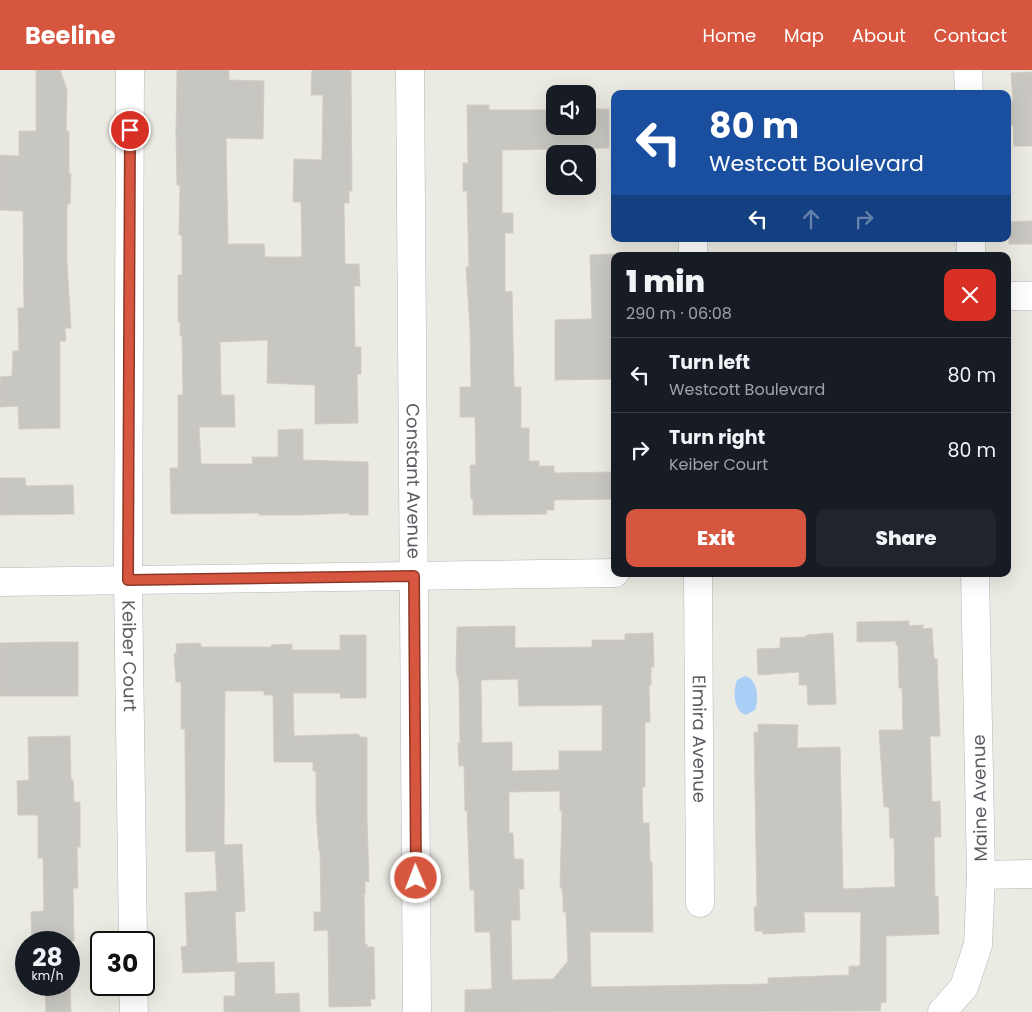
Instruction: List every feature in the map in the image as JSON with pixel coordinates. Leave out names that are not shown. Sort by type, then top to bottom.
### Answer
[{"type":"street","name":"Keiber Court","points":[[130,70],[128,580],[133,931]]},
{"type":"street","name":"Constant Avenue","points":[[410,70],[417,1012]]},
{"type":"street","points":[[968,70],[968,90]]},
{"type":"street","points":[[1011,296],[1032,296]]},
{"type":"street","points":[[0,582],[611,573]]},
{"type":"street","name":"Elmira Avenue","points":[[698,577],[700,903]]},
{"type":"street","name":"Maine Avenue","points":[[942,1012],[964,987],[978,945],[981,875],[975,577]]},
{"type":"street","points":[[981,875],[1032,874]]},
{"type":"street","points":[[133,996],[134,1012]]},
{"type":"water","points":[[745,676],[753,681],[757,695],[755,710],[746,715],[736,705],[735,700],[737,680]]},
{"type":"building","points":[[36,70],[60,70],[67,90],[66,131],[69,131],[69,174],[71,174],[70,204],[67,204],[67,264],[71,328],[65,328],[66,341],[60,341],[60,428],[19,429],[18,406],[0,407],[0,377],[12,376],[13,351],[19,351],[18,308],[24,308],[23,211],[0,210],[0,155],[19,156],[19,131],[36,131]]},
{"type":"building","points":[[177,70],[229,70],[229,80],[264,81],[263,139],[226,138],[228,244],[264,244],[265,257],[302,257],[301,202],[293,202],[294,159],[322,160],[323,95],[311,95],[312,70],[351,70],[352,191],[349,191],[349,203],[344,203],[345,264],[359,264],[360,286],[354,286],[355,347],[361,347],[361,374],[357,374],[358,423],[315,424],[315,385],[267,383],[268,340],[220,342],[221,395],[234,395],[235,427],[199,427],[201,464],[253,464],[252,457],[278,457],[278,430],[303,429],[303,460],[368,462],[368,515],[349,515],[349,513],[300,515],[259,515],[259,513],[171,514],[170,468],[178,468],[178,395],[183,395],[182,336],[180,336],[180,322],[178,322],[178,275],[182,275],[182,235],[179,235],[180,185],[177,185]]},
{"type":"building","points":[[1032,72],[1032,146],[1014,146],[1013,125],[1011,125],[1011,101],[1013,101],[1011,73]]},
{"type":"building","points":[[467,105],[489,105],[489,110],[546,110],[546,135],[596,135],[596,109],[609,109],[609,148],[596,148],[596,145],[546,145],[546,149],[502,150],[502,213],[513,213],[513,233],[505,233],[505,292],[512,291],[514,387],[521,387],[521,428],[529,428],[529,461],[539,461],[539,466],[554,466],[554,473],[611,472],[611,499],[554,500],[554,510],[546,510],[547,514],[473,515],[470,465],[476,465],[475,417],[460,417],[460,387],[471,387],[466,267],[469,267],[467,191],[463,191],[463,163],[468,163]]},
{"type":"building","points":[[1032,221],[1032,244],[1009,244],[1011,242],[1011,222]]},
{"type":"building","points":[[611,254],[611,379],[555,380],[555,320],[592,319],[590,255]]},
{"type":"building","points":[[0,478],[25,478],[26,486],[73,485],[74,514],[0,515]]},
{"type":"building","points":[[909,621],[909,626],[923,625],[923,629],[932,628],[934,659],[937,659],[940,736],[930,736],[932,802],[940,801],[941,837],[934,837],[935,896],[938,896],[939,934],[886,936],[886,1002],[881,1003],[880,1011],[465,1012],[465,990],[492,989],[490,932],[475,932],[474,890],[470,890],[464,766],[459,766],[459,683],[456,671],[457,627],[515,626],[515,648],[592,647],[592,640],[625,640],[625,634],[653,633],[654,667],[651,667],[651,685],[649,685],[650,722],[645,722],[645,787],[642,787],[643,823],[649,823],[650,862],[652,862],[653,932],[590,932],[591,987],[768,984],[768,978],[849,975],[849,966],[860,966],[861,912],[804,912],[805,932],[763,934],[762,931],[755,931],[754,907],[757,907],[754,732],[758,733],[758,724],[798,725],[797,748],[840,747],[843,889],[895,887],[894,838],[890,838],[889,807],[884,807],[879,730],[903,730],[902,688],[899,688],[898,645],[896,645],[896,641],[857,642],[857,622]],"holes":[[[518,679],[519,706],[602,705],[602,751],[559,751],[559,770],[512,771],[512,742],[482,743],[481,680]],[[560,791],[560,811],[562,811],[560,888],[562,888],[563,912],[566,912],[568,961],[553,979],[512,980],[511,920],[520,920],[519,889],[524,889],[523,859],[514,859],[513,833],[509,833],[509,792]]]},
{"type":"building","points":[[833,633],[836,704],[808,705],[807,685],[799,685],[799,672],[758,675],[757,649],[780,648],[780,638]]},
{"type":"building","points":[[340,635],[366,635],[366,698],[340,698],[340,693],[293,693],[294,736],[359,734],[359,737],[367,737],[369,882],[365,881],[364,894],[365,944],[367,944],[367,947],[374,947],[375,999],[370,999],[371,1006],[329,1007],[328,930],[314,931],[314,912],[321,912],[316,771],[313,771],[313,762],[274,762],[273,695],[264,695],[264,691],[225,691],[224,845],[242,844],[245,911],[235,912],[237,963],[274,962],[275,994],[299,993],[300,1012],[224,1012],[224,996],[235,996],[235,971],[183,973],[181,947],[187,946],[185,893],[217,891],[215,851],[186,852],[185,729],[181,729],[181,682],[176,682],[174,655],[177,653],[176,644],[200,643],[201,647],[271,647],[271,645],[292,644],[292,650],[340,650]]},
{"type":"building","points":[[78,642],[78,696],[0,696],[0,643]]},
{"type":"building","points":[[70,736],[71,780],[73,780],[74,802],[80,802],[80,847],[77,847],[78,888],[73,888],[74,931],[32,931],[31,912],[44,911],[43,858],[38,858],[38,815],[18,815],[17,781],[29,780],[28,737]]},
{"type":"building","points":[[45,996],[70,996],[71,1012],[46,1012]]},
{"type":"route","points":[[130,130],[128,580],[414,576],[416,878]]}]
